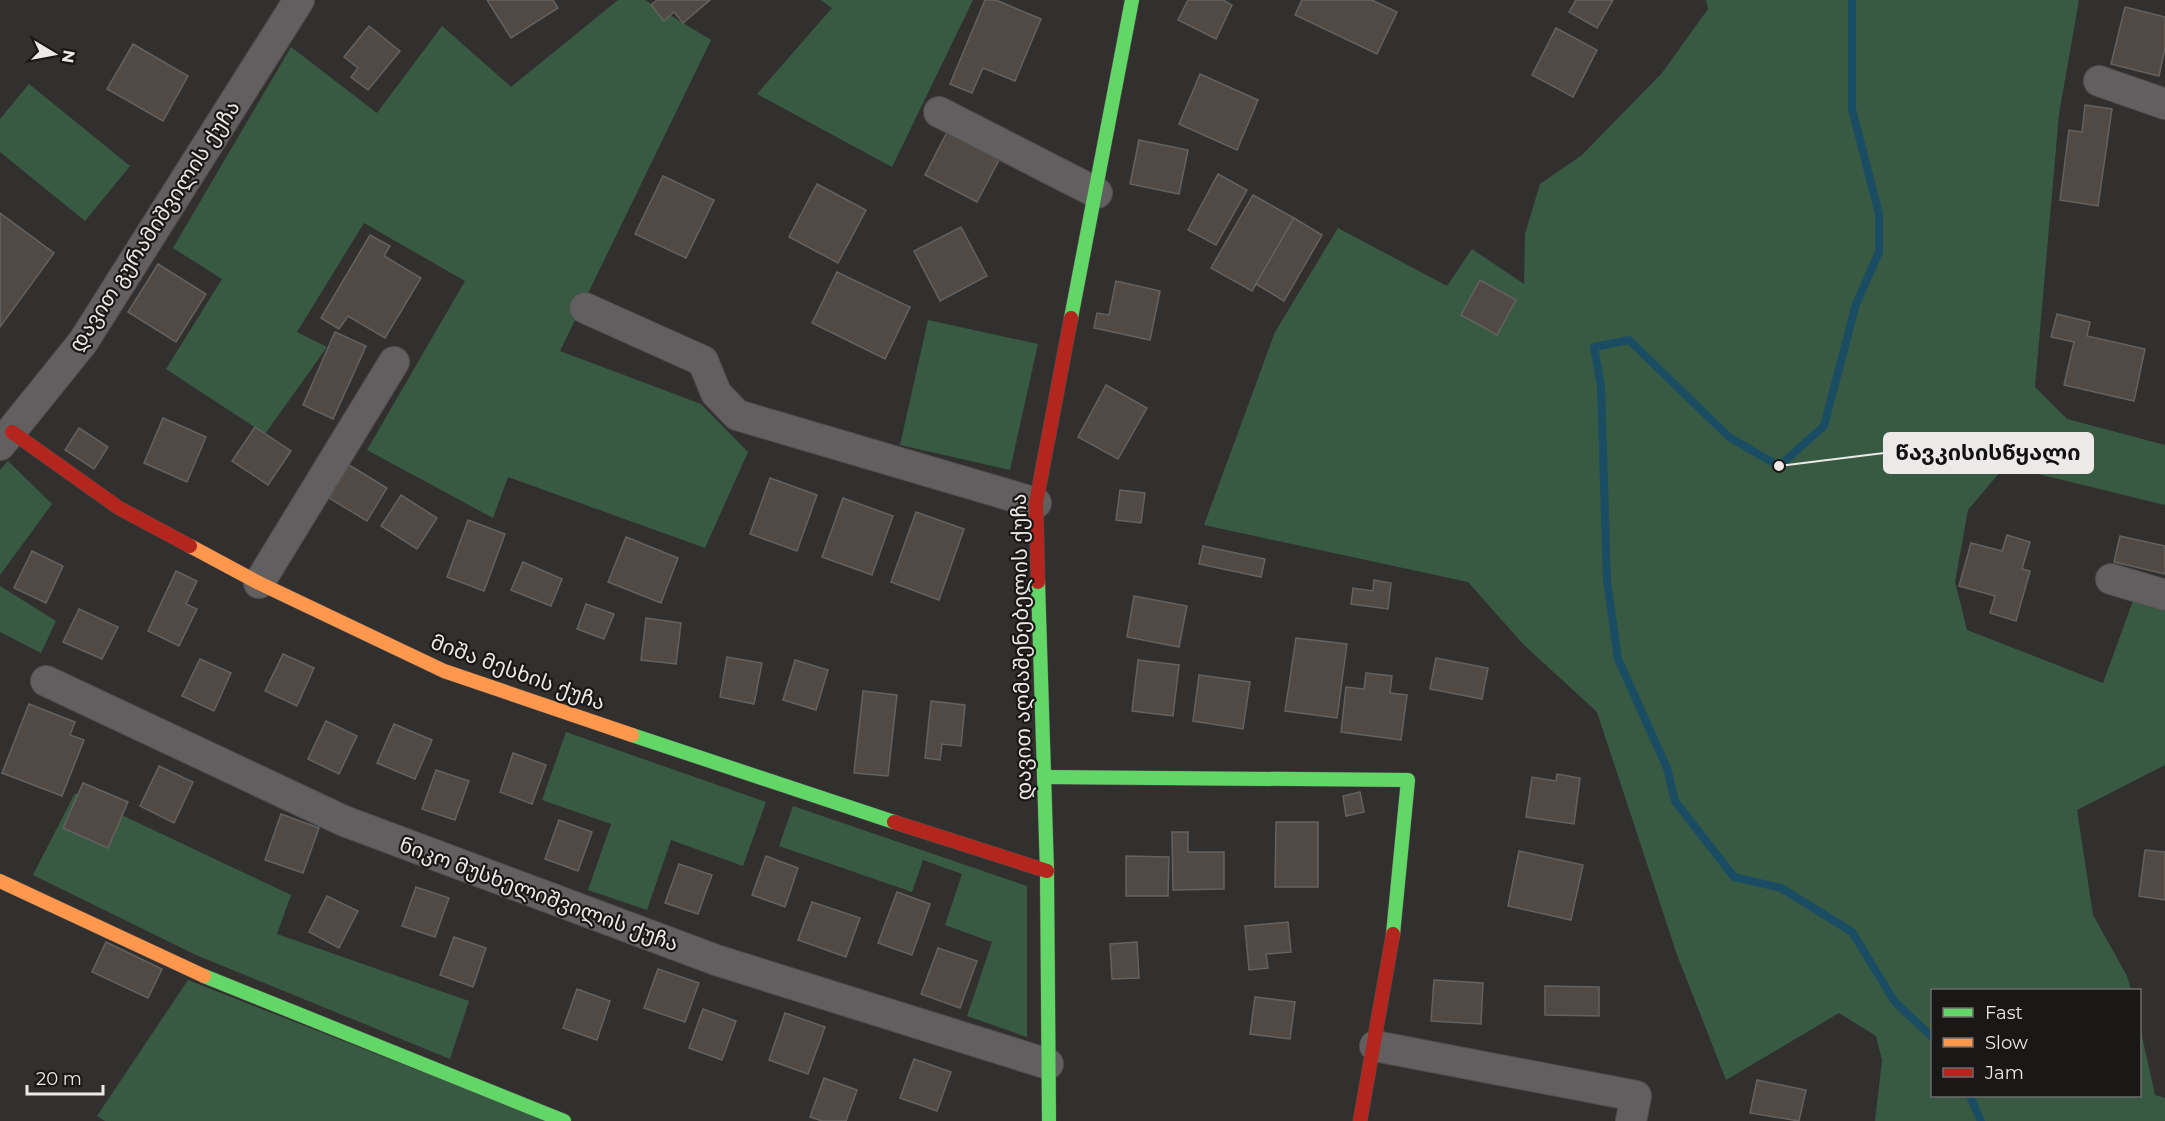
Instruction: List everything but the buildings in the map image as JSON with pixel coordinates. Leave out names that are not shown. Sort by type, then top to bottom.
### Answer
[{"type":"street","name":"დავით გურამიშვილის ქუჩა","points":[[6,439],[83,342],[298,0]]},
{"type":"street","name":"დავით აღმაშენებელის ქუჩა","points":[[1049,1121],[1047,872],[1036,503],[1097,193],[1132,0]]},
{"type":"street","points":[[2099,81],[2165,104]]},
{"type":"street","points":[[939,112],[1097,193]]},
{"type":"street","points":[[585,309],[703,361],[716,393],[737,415],[1036,503]]},
{"type":"street","points":[[259,583],[394,362]]},
{"type":"street","name":"მიშა მესხის ქუჩა","points":[[6,439],[119,508],[259,583],[444,671],[814,797],[1047,872]]},
{"type":"street","points":[[2111,579],[2165,595]]},
{"type":"street","name":"ნიკო მუსხელიშვილის ქუჩა","points":[[46,681],[344,821],[716,960],[1048,1064]]},
{"type":"street","points":[[1044,777],[1408,780],[1398,905],[1376,1046],[1360,1121]]},
{"type":"street","points":[[0,881],[192,971],[564,1121]]},
{"type":"street","points":[[1376,1046],[1636,1096],[1631,1121]]},
{"type":"green space","points":[[618,0],[645,0],[711,40],[560,351],[701,404],[748,452],[705,548],[508,477],[493,518],[367,450],[465,281],[364,223],[297,332],[327,347],[265,434],[166,369],[222,279],[173,248],[291,47],[377,113],[442,26],[511,87]]},
{"type":"green space","points":[[821,0],[973,0],[892,167],[757,94],[832,8]]},
{"type":"green space","points":[[1706,0],[2079,0],[2059,114],[2035,387],[2067,419],[2165,445],[2165,505],[2005,466],[1968,510],[1955,582],[1967,630],[2103,683],[2138,587],[2165,595],[2165,765],[2077,810],[2093,915],[2127,976],[2131,989],[1931,989],[1931,1097],[2141,1097],[2141,1032],[2155,1095],[2165,1098],[2165,1121],[1875,1121],[1882,1060],[1876,1036],[1839,1013],[1726,1080],[1676,952],[1597,712],[1523,644],[1468,582],[1204,525],[1275,332],[1338,228],[1447,286],[1472,249],[1524,284],[1525,234],[1540,184],[1582,155],[1662,73],[1708,9]]},
{"type":"green space","points":[[29,84],[130,166],[85,221],[0,152],[0,119]]},
{"type":"green space","points":[[928,320],[1038,344],[1010,470],[900,445]]},
{"type":"green space","points":[[8,461],[52,504],[0,575],[0,470]]},
{"type":"green space","points":[[0,586],[56,621],[41,653],[0,632]]},
{"type":"green space","points":[[566,732],[766,802],[743,866],[671,840],[647,910],[588,890],[611,824],[542,800]]},
{"type":"green space","points":[[75,793],[291,895],[277,934],[469,1001],[450,1059],[196,955],[33,875]]},
{"type":"green space","points":[[793,806],[1027,886],[1027,1037],[967,1016],[992,942],[945,925],[962,874],[923,860],[912,892],[779,846]]},
{"type":"green space","points":[[188,980],[547,1121],[105,1121],[97,1116]]},
{"type":"waterway","points":[[1852,0],[1852,109],[1879,214],[1879,252],[1856,304],[1824,426],[1779,466],[1729,437],[1629,340],[1594,347],[1601,386],[1607,581],[1618,659],[1667,768],[1675,801],[1734,877],[1781,888],[1852,932],[1895,1002],[1931,1036]]},
{"type":"waterway","points":[[1970,1097],[1981,1121]]},
{"type":"traffic: fast","points":[[1071,318],[1132,0]]},
{"type":"traffic: fast","points":[[1038,582],[1047,871],[1049,1121]]},
{"type":"traffic: fast","points":[[632,735],[894,822]]},
{"type":"traffic: fast","points":[[1044,777],[1408,780],[1393,934]]},
{"type":"traffic: fast","points":[[204,976],[564,1121]]},
{"type":"traffic: slow","points":[[190,546],[259,583],[444,671],[632,735]]},
{"type":"traffic: slow","points":[[0,881],[204,976]]},
{"type":"traffic: jam","points":[[1038,582],[1036,503],[1071,318]]},
{"type":"traffic: jam","points":[[12,432],[119,508],[190,546]]},
{"type":"traffic: jam","points":[[894,822],[1047,871]]},
{"type":"traffic: jam","points":[[1360,1121],[1393,934]]},
{"type":"place","name":"წავკისისწყალი","points":[[1779,466]]}]
